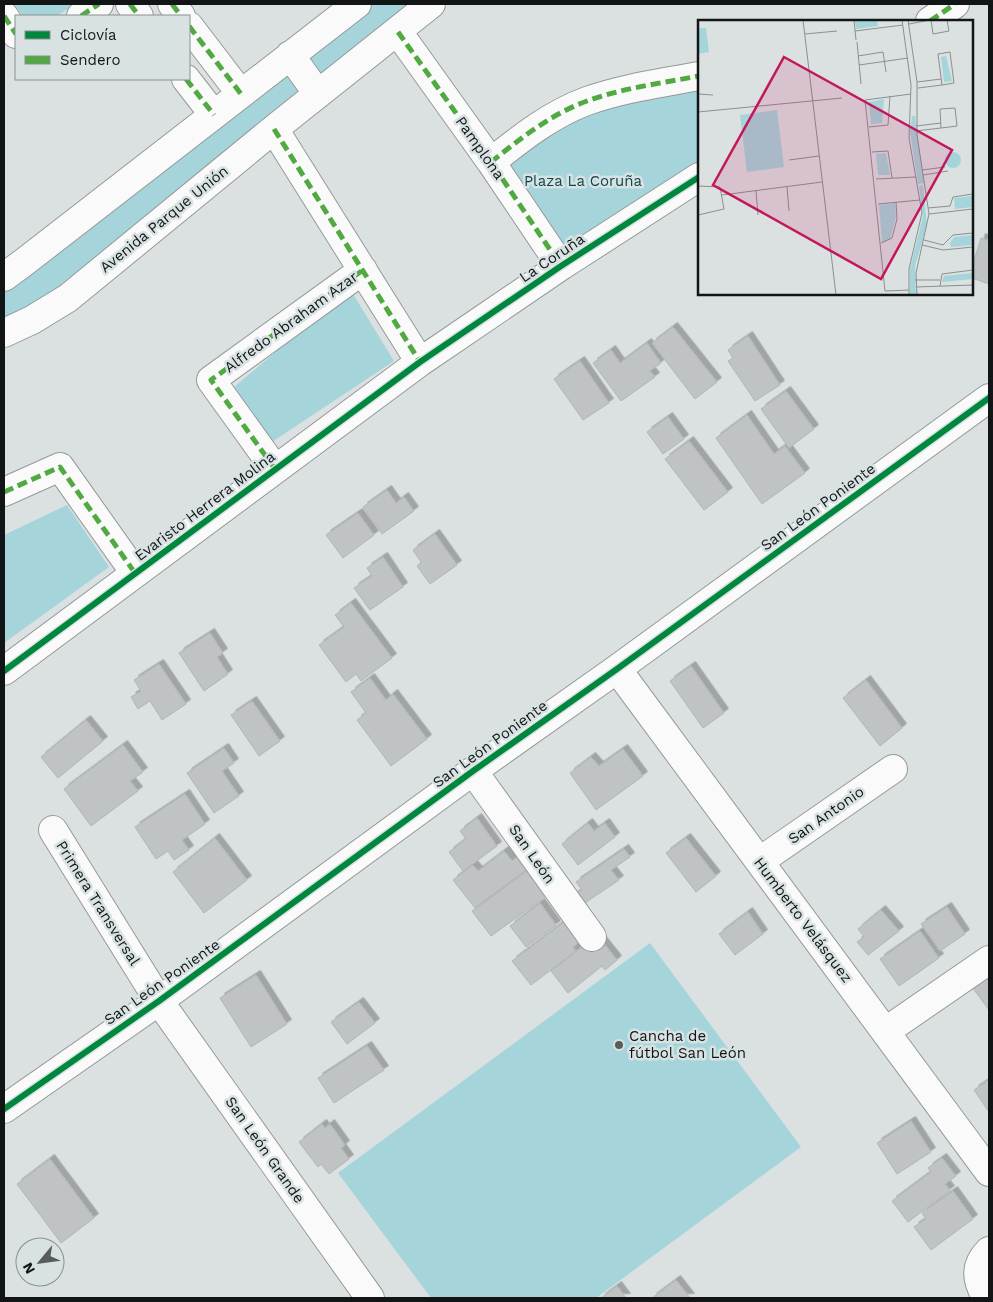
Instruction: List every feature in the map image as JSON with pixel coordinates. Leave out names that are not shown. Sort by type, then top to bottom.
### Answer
[{"type":"street","points":[[82,15],[99,4]]},
{"type":"street","points":[[130,4],[138,15]]},
{"type":"street","points":[[172,4],[180,15]]},
{"type":"street","points":[[4,277],[357,4]]},
{"type":"street","name":"Avenida Parque Unión","points":[[4,333],[32,320],[68,298],[274,129],[431,4]]},
{"type":"street","points":[[931,20],[955,4]]},
{"type":"street","points":[[4,16],[15,32]]},
{"type":"street","points":[[190,27],[241,94]]},
{"type":"street","name":"Pamplona","points":[[398,32],[561,266]]},
{"type":"street","points":[[290,55],[318,94]]},
{"type":"street","points":[[490,162],[531,130],[586,102],[621,92],[698,76]]},
{"type":"street","points":[[187,80],[214,115]]},
{"type":"street","points":[[274,129],[420,362]]},
{"type":"street","name":"La Coruña","points":[[420,362],[561,266],[698,178]]},
{"type":"street","name":"Alfredo Abraham Azar","points":[[276,469],[211,380],[363,270]]},
{"type":"street","name":"Evaristo Herrera Molina","points":[[4,670],[420,362]]},
{"type":"street","name":"San León Poniente","points":[[4,1109],[159,1001],[473,771],[989,398]]},
{"type":"street","points":[[4,492],[60,467],[135,573]]},
{"type":"street","name":"Humberto Velásquez","points":[[617,668],[989,1172]]},
{"type":"street","name":"San Antonio","points":[[760,861],[893,769]]},
{"type":"street","name":"San León","points":[[473,771],[592,937]]},
{"type":"street","name":"Primera Transversal","points":[[53,830],[159,1001]]},
{"type":"street","points":[[886,1032],[989,960]]},
{"type":"street","name":"San León Grande","points":[[159,1001],[370,1298]]},
{"type":"street","points":[[985,1255],[977,1277],[987,1298]]},
{"type":"green space","points":[[14,4],[75,4],[58,15],[22,15]]},
{"type":"green space","points":[[371,4],[421,4],[321,85],[302,58]]},
{"type":"green space","points":[[288,64],[310,92],[63,292],[4,323],[4,289]]},
{"type":"green space","name":"Plaza La Coruña","points":[[698,90],[698,171],[563,258],[500,166],[541,136],[583,115],[652,97]]},
{"type":"green space","points":[[350,289],[394,361],[272,442],[233,388]]},
{"type":"green space","points":[[67,505],[109,567],[4,643],[4,535]]},
{"type":"green space","name":"Cancha de fútbol San León","points":[[650,943],[801,1147],[596,1298],[431,1298],[338,1173]]},
{"type":"building","points":[[981,238],[989,241],[989,284],[973,278],[973,264]]},
{"type":"building","points":[[673,327],[717,382],[695,399],[652,343]]},
{"type":"building","points":[[748,336],[780,385],[755,401],[728,361],[733,358],[728,350]]},
{"type":"building","points":[[647,343],[661,363],[650,371],[655,377],[621,401],[593,363],[611,350],[620,363]]},
{"type":"building","points":[[580,361],[609,403],[583,420],[554,379]]},
{"type":"building","points":[[786,391],[814,429],[789,448],[761,409]]},
{"type":"building","points":[[747,415],[774,454],[785,446],[805,473],[762,504],[716,438]]},
{"type":"building","points":[[668,417],[684,439],[663,454],[647,432]]},
{"type":"building","points":[[689,441],[728,492],[704,510],[665,459]]},
{"type":"building","points":[[387,490],[396,503],[404,497],[414,511],[382,534],[363,507]]},
{"type":"building","points":[[358,513],[374,535],[343,558],[326,535]]},
{"type":"building","points":[[435,534],[457,565],[430,584],[417,566],[421,562],[413,550]]},
{"type":"building","points":[[383,557],[403,587],[370,610],[354,588],[372,576],[367,568]]},
{"type":"building","points":[[351,603],[392,658],[361,681],[356,674],[346,682],[319,645],[344,627],[335,615]]},
{"type":"building","points":[[210,633],[223,653],[217,657],[228,674],[204,691],[179,653]]},
{"type":"building","points":[[159,664],[186,704],[162,720],[150,701],[138,709],[131,697],[141,691],[134,680]]},
{"type":"building","points":[[691,666],[724,713],[703,728],[670,681]]},
{"type":"building","points":[[370,678],[386,700],[393,694],[427,739],[391,766],[357,720],[366,713],[351,692]]},
{"type":"building","points":[[866,680],[902,728],[880,746],[843,698]]},
{"type":"building","points":[[252,701],[280,741],[259,756],[231,715]]},
{"type":"building","points":[[86,720],[103,741],[58,778],[41,757]]},
{"type":"building","points":[[123,745],[143,772],[130,781],[138,791],[91,826],[64,789]]},
{"type":"building","points":[[224,748],[234,763],[222,771],[239,796],[214,813],[187,773]]},
{"type":"building","points":[[623,749],[643,776],[596,810],[570,773],[591,757],[599,766]]},
{"type":"building","points":[[185,794],[205,824],[182,840],[189,850],[174,860],[168,851],[156,859],[135,827]]},
{"type":"building","points":[[477,818],[497,846],[463,871],[449,852],[466,839],[460,831]]},
{"type":"building","points":[[588,823],[594,831],[605,823],[615,837],[578,865],[562,844]]},
{"type":"building","points":[[215,838],[247,880],[204,913],[173,872]]},
{"type":"building","points":[[686,838],[716,876],[696,892],[666,853]]},
{"type":"building","points":[[624,849],[630,857],[611,870],[619,880],[579,907],[572,897],[582,890],[576,882]]},
{"type":"building","points":[[504,851],[512,861],[520,855],[530,867],[475,908],[453,880],[473,865],[478,871]]},
{"type":"building","points":[[531,868],[549,894],[491,936],[472,911]]},
{"type":"building","points":[[540,903],[556,925],[526,947],[510,926]]},
{"type":"building","points":[[947,907],[965,934],[940,951],[921,924]]},
{"type":"building","points":[[881,910],[899,931],[868,955],[857,942],[864,937],[858,929]]},
{"type":"building","points":[[748,912],[763,934],[735,955],[719,934]]},
{"type":"building","points":[[569,918],[584,938],[573,947],[576,951],[531,985],[512,961]]},
{"type":"building","points":[[920,931],[939,958],[899,986],[880,959]]},
{"type":"building","points":[[597,935],[617,960],[605,970],[602,966],[568,993],[551,971]]},
{"type":"building","points":[[989,963],[989,1010],[967,980]]},
{"type":"building","points":[[256,975],[287,1024],[251,1047],[220,998]]},
{"type":"building","points":[[359,1002],[375,1023],[347,1044],[331,1022]]},
{"type":"building","points":[[367,1046],[384,1070],[334,1103],[318,1078]]},
{"type":"building","points":[[989,1080],[989,1112],[974,1090]]},
{"type":"building","points":[[911,1121],[931,1152],[897,1174],[877,1143]]},
{"type":"building","points":[[322,1124],[325,1128],[330,1124],[345,1145],[341,1148],[349,1159],[329,1174],[321,1164],[318,1167],[299,1142]]},
{"type":"building","points":[[942,1158],[956,1176],[945,1184],[950,1190],[908,1222],[892,1201],[931,1172],[928,1168]]},
{"type":"building","points":[[50,1159],[94,1218],[65,1240],[65,1237],[57,1237],[17,1184]]},
{"type":"building","points":[[953,1191],[973,1219],[931,1250],[914,1227],[926,1219],[922,1213]]},
{"type":"building","points":[[676,1280],[690,1298],[652,1298]]},
{"type":"building","points":[[617,1286],[626,1298],[601,1298]]},
{"type":"marked path","points":[[82,15],[99,4]]},
{"type":"marked path","points":[[130,4],[138,15]]},
{"type":"marked path","points":[[172,4],[180,15]]},
{"type":"marked path","points":[[931,20],[955,4]]},
{"type":"marked path","points":[[4,16],[15,32]]},
{"type":"marked path","points":[[190,27],[241,94]]},
{"type":"marked path","points":[[398,32],[491,162],[561,266]]},
{"type":"marked path","points":[[491,162],[536,128],[574,106],[643,86],[698,76]]},
{"type":"marked path","points":[[187,80],[214,115]]},
{"type":"marked path","points":[[274,129],[420,362]]},
{"type":"marked path","points":[[275,469],[211,380],[363,270]]},
{"type":"marked path","points":[[4,492],[60,467],[135,573]]},
{"type":"cycle path","points":[[4,671],[420,362],[561,266],[698,178]]},
{"type":"cycle path","points":[[4,1109],[159,1001],[473,771],[617,669],[989,398]]},
{"type":"place","name":"Cancha de fútbol San León","points":[[619,1045]]}]
